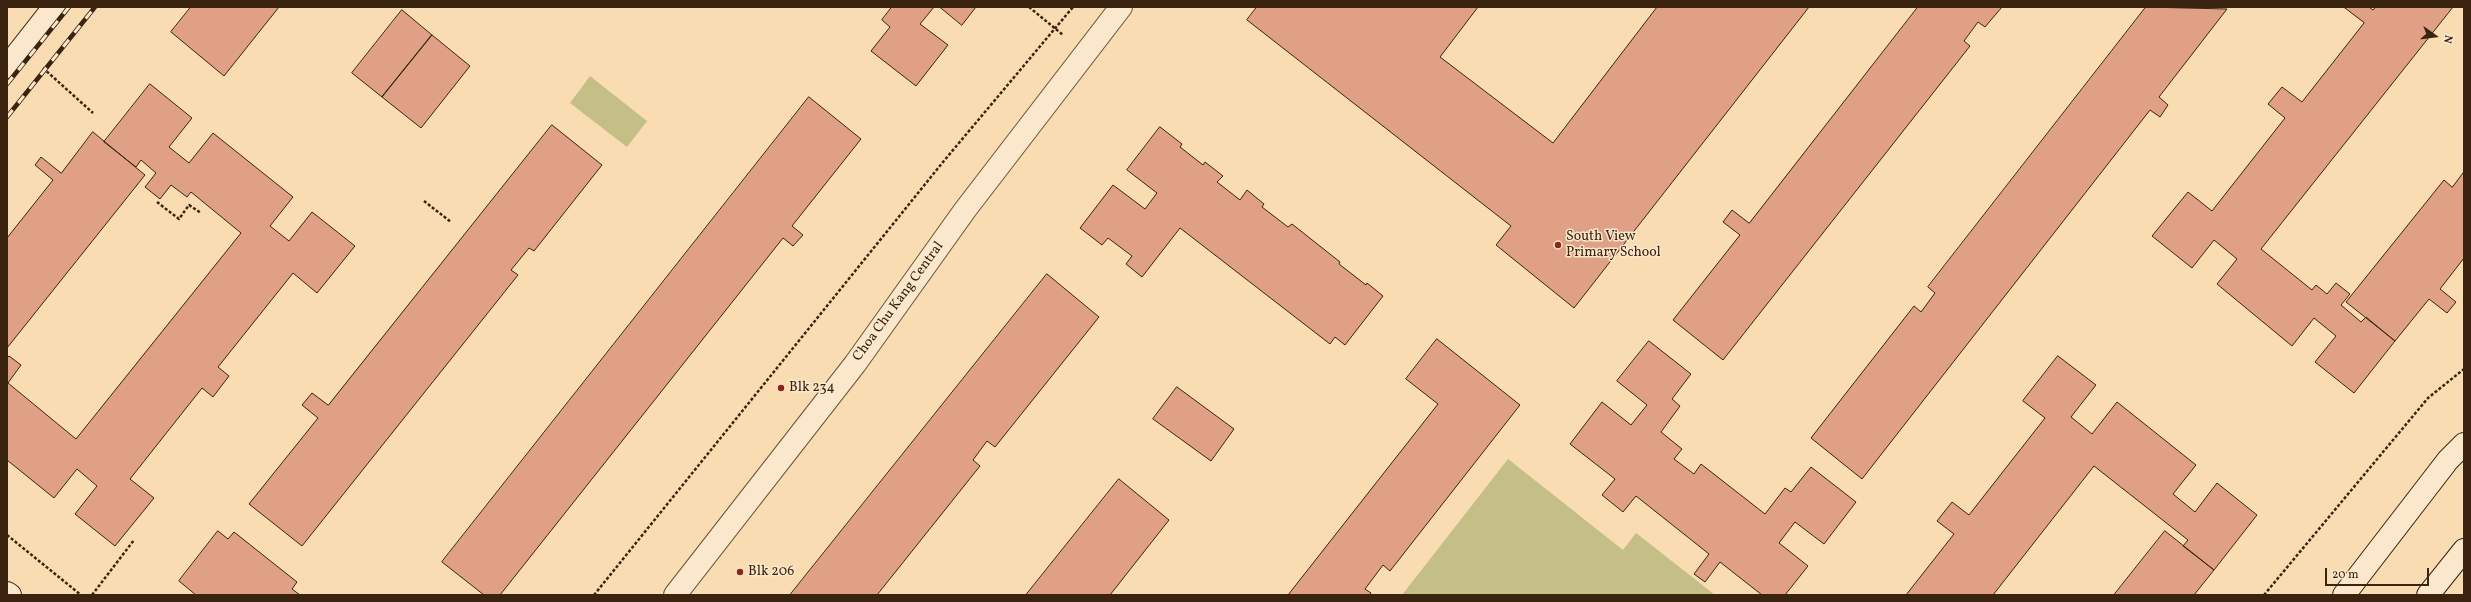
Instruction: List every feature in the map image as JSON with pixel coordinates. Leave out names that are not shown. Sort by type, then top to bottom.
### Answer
[{"type":"street","points":[[7,67],[54,7]]},
{"type":"street","name":"Choa Chu Kang Central","points":[[675,595],[855,364],[975,197],[1121,7]]},
{"type":"street","points":[[2344,595],[2448,460],[2464,444]]},
{"type":"street","points":[[2428,595],[2464,550]]},
{"type":"path","points":[[1029,7],[1085,53]]},
{"type":"path","points":[[594,595],[943,162],[1072,7]]},
{"type":"path","points":[[21,49],[93,113]]},
{"type":"path","points":[[424,201],[451,222]]},
{"type":"path","points":[[157,202],[179,219],[189,205],[201,213]]},
{"type":"path","points":[[2264,595],[2428,398],[2464,369]]},
{"type":"path","points":[[7,535],[81,595]]},
{"type":"path","points":[[92,595],[134,540]]},
{"type":"shaded area","points":[[590,76],[647,121],[627,147],[570,103]]},
{"type":"shaded area","points":[[1508,459],[1623,550],[1636,533],[1715,595],[1402,595]]},
{"type":"building","points":[[191,7],[279,7],[224,76],[171,32]]},
{"type":"building","points":[[892,7],[934,7],[920,24],[948,45],[916,86],[871,51],[890,27],[882,20]]},
{"type":"building","points":[[940,7],[976,7],[962,25]]},
{"type":"building","name":"South View Primary School","points":[[1257,7],[1478,7],[1440,57],[1553,143],[1657,7],[1809,7],[1574,308],[1496,245],[1511,226],[1247,20]]},
{"type":"building","points":[[1918,7],[2002,7],[1985,27],[1978,22],[1964,41],[1970,46],[1723,360],[1673,320],[1740,235],[1723,222],[1732,210],[1749,223]]},
{"type":"building","points":[[2146,7],[2227,9],[2159,97],[2168,105],[2160,117],[2150,110],[1862,479],[1811,438],[1914,306],[1921,312],[1935,293],[1928,287]]},
{"type":"building","points":[[2344,7],[2369,7],[2373,10],[2376,7],[2453,7],[2261,249],[2312,290],[2316,285],[2327,294],[2336,283],[2350,294],[2341,305],[2361,322],[2366,317],[2395,341],[2354,393],[2315,362],[2336,336],[2314,318],[2292,346],[2217,284],[2237,259],[2214,240],[2192,268],[2152,236],[2188,192],[2212,211],[2285,118],[2268,104],[2282,87],[2302,102],[2364,23]]},
{"type":"building","points":[[402,10],[432,35],[382,97],[352,73]]},
{"type":"building","points":[[432,35],[470,66],[421,128],[382,97]]},
{"type":"building","points":[[150,84],[192,118],[169,147],[189,163],[213,133],[293,197],[270,226],[289,241],[312,212],[355,246],[317,293],[293,273],[218,367],[229,376],[213,397],[202,388],[130,479],[154,498],[115,546],[75,514],[97,486],[77,469],[54,498],[7,460],[7,358],[9,356],[21,365],[8,383],[76,439],[241,233],[191,192],[187,197],[171,185],[160,199],[145,187],[156,173],[141,160],[136,167],[104,142]]},
{"type":"building","points":[[809,97],[861,139],[792,226],[803,235],[793,246],[783,238],[500,595],[484,595],[442,562]]},
{"type":"building","points":[[552,125],[602,165],[534,251],[529,248],[511,270],[518,275],[302,546],[249,504],[318,418],[302,405],[312,393],[328,405]]},
{"type":"building","points":[[1160,127],[1182,144],[1180,147],[1203,165],[1205,162],[1223,176],[1217,182],[1240,200],[1247,190],[1264,204],[1262,207],[1288,227],[1292,224],[1340,262],[1339,264],[1383,296],[1345,345],[1335,337],[1330,344],[1180,228],[1142,277],[1126,264],[1132,256],[1108,238],[1102,245],[1080,228],[1113,185],[1145,209],[1157,193],[1127,170]]},
{"type":"building","points":[[93,132],[145,175],[7,348],[7,238],[53,180],[35,165],[41,157],[61,173]]},
{"type":"building","points":[[2464,172],[2464,258],[2440,289],[2456,302],[2447,313],[2429,299],[2395,341],[2346,302],[2444,180],[2452,187]]},
{"type":"building","points":[[1047,274],[1099,317],[995,447],[987,441],[973,460],[980,466],[877,595],[790,595]]},
{"type":"building","points":[[1437,339],[1520,405],[1390,571],[1383,565],[1365,589],[1371,593],[1370,595],[1288,595],[1438,404],[1406,379]]},
{"type":"building","points":[[1649,341],[1691,374],[1672,399],[1680,406],[1661,432],[1682,449],[1674,459],[1694,474],[1701,464],[1765,514],[1785,488],[1791,492],[1811,467],[1856,502],[1824,544],[1795,522],[1779,543],[1808,566],[1785,595],[1762,595],[1720,562],[1705,582],[1694,574],[1709,554],[1636,496],[1623,512],[1602,495],[1615,479],[1570,444],[1602,402],[1631,425],[1647,405],[1617,381]]},
{"type":"building","points":[[2058,356],[2096,385],[2071,417],[2092,434],[2117,402],[2196,465],[2173,494],[2195,512],[2217,483],[2257,515],[2214,570],[2183,546],[2188,540],[2094,466],[1993,595],[1906,595],[1954,534],[1937,521],[1952,502],[1969,515],[2045,418],[2023,401]]},
{"type":"building","points":[[1177,387],[1234,429],[1211,461],[1153,419]]},
{"type":"building","points":[[1119,479],[1169,520],[1110,595],[1026,595]]},
{"type":"building","points":[[218,531],[228,539],[234,532],[297,582],[292,589],[300,595],[196,595],[179,581]]},
{"type":"building","points":[[2165,531],[2214,570],[2194,595],[2114,595]]},
{"type":"railway","points":[[7,84],[69,7]]},
{"type":"railway","points":[[7,117],[95,7]]},
{"type":"place","name":"South View Primary School","points":[[1558,245]]},
{"type":"place","name":"Blk 234","points":[[781,388]]},
{"type":"place","name":"Blk 206","points":[[740,572]]}]
